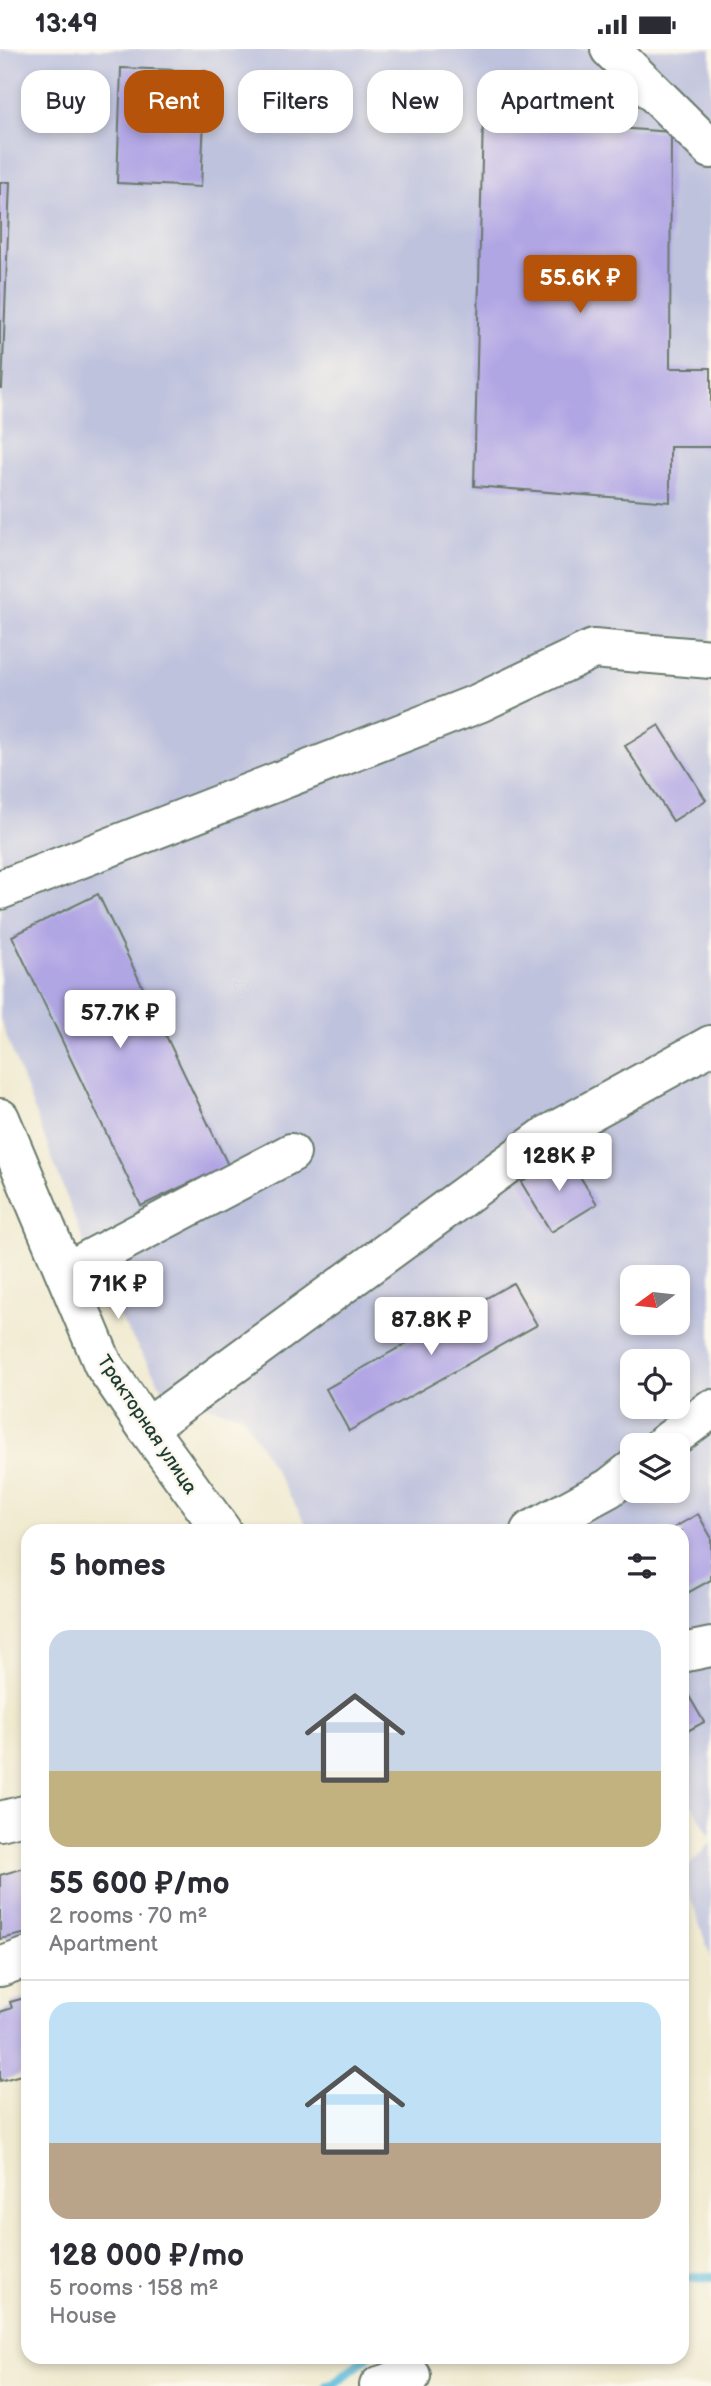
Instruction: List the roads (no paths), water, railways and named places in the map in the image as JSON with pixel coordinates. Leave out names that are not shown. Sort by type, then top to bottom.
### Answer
[{"type":"street","points":[[610,49],[711,149]]},
{"type":"street","points":[[0,890],[480,703],[593,649],[711,659]]},
{"type":"street","points":[[146,1428],[546,1136],[711,1045]]},
{"type":"street","name":"Тракторная улица","points":[[0,1118],[103,1364],[217,1524]]},
{"type":"street","points":[[65,1272],[291,1153]]},
{"type":"street","points":[[679,1433],[711,1409]]},
{"type":"street","points":[[543,1524],[620,1479]]},
{"type":"street","points":[[689,1652],[711,1647]]},
{"type":"street","points":[[0,1821],[21,1816]]},
{"type":"street","points":[[0,1967],[21,1960]]},
{"type":"waterway","points":[[689,2278],[711,2277]]},
{"type":"waterway","points":[[328,2386],[333,2385],[358,2364]]}]
